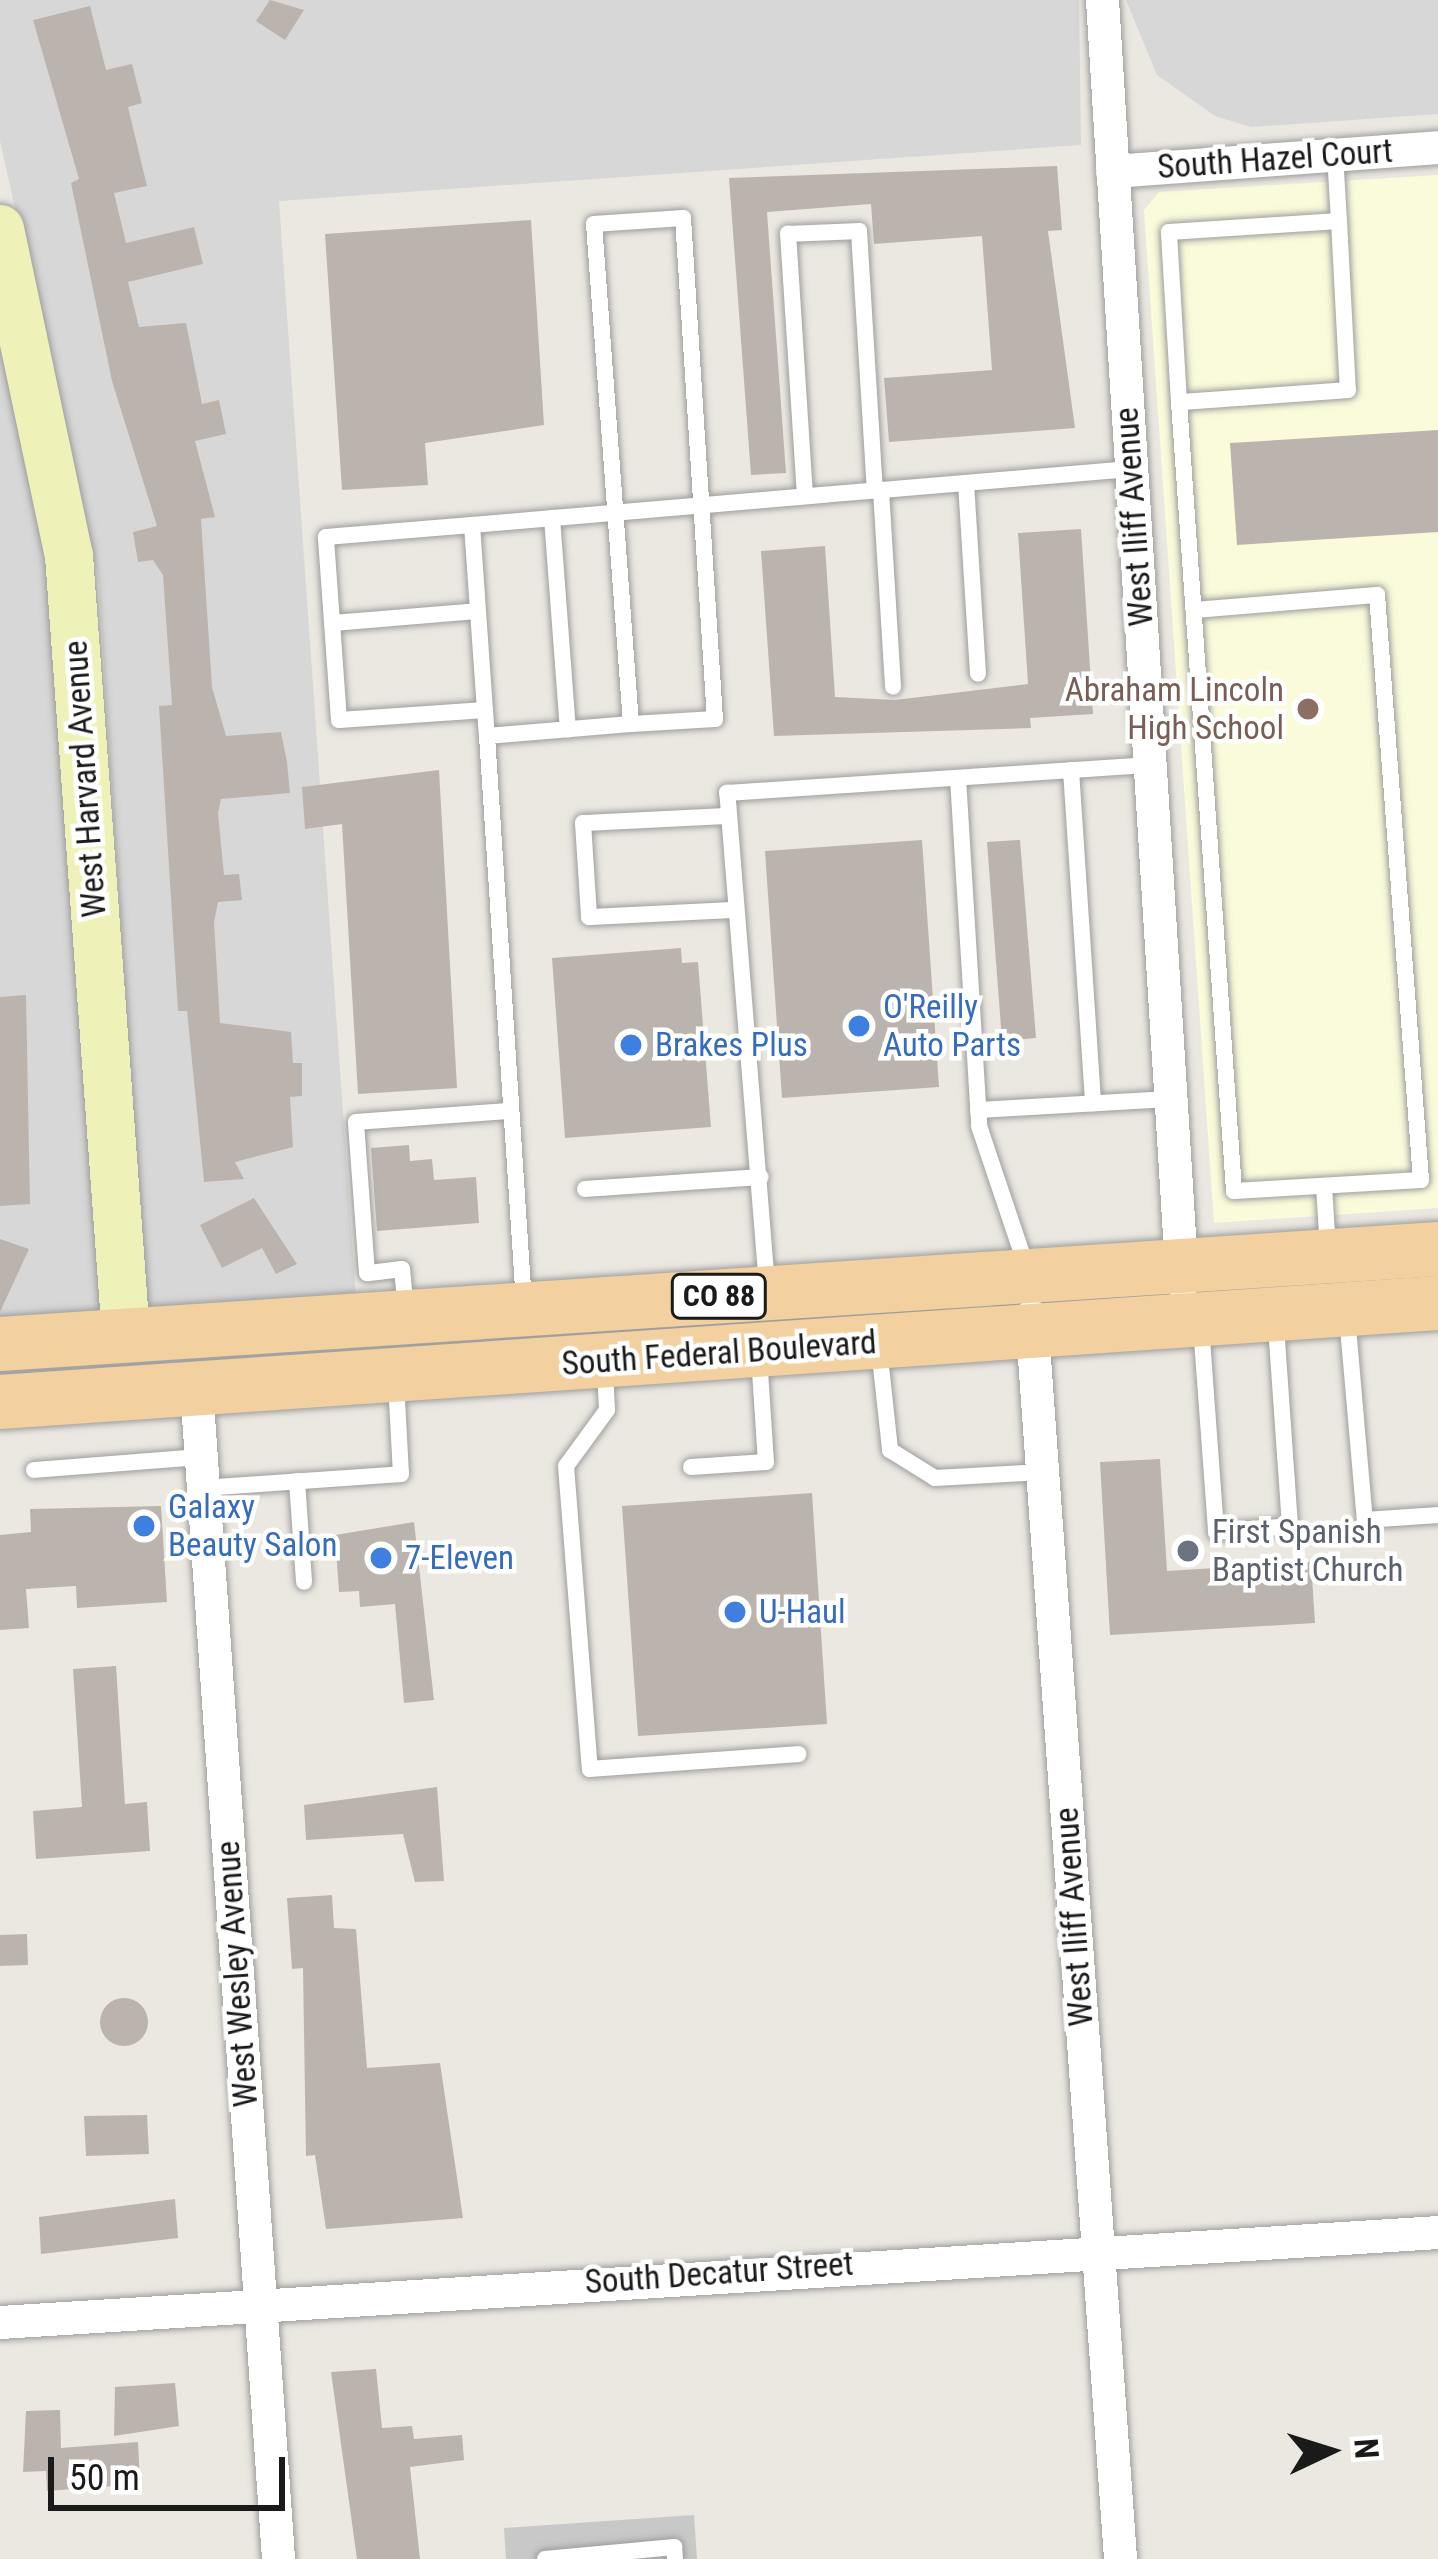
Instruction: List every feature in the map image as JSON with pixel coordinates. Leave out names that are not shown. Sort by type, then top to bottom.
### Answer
[{"type":"main road","name":"South Federal Boulevard","points":[[0,1344],[1438,1249]]},
{"type":"main road","name":"South Federal Boulevard","points":[[0,1402],[1438,1303]]},
{"type":"main road","points":[[196,1388],[216,1359],[460,1336],[524,1309]]},
{"type":"main road","points":[[0,1381],[95,1372],[114,1363],[126,1335]]},
{"type":"street","name":"West Iliff Avenue","points":[[1102,0],[1181,1266],[1192,1320]]},
{"type":"street","name":"South Hazel Court","points":[[1112,171],[1438,146]]},
{"type":"street","name":"West Harvard Avenue","points":[[0,229],[69,556],[126,1335]]},
{"type":"street","name":"West Iliff Avenue","points":[[1029,1276],[1120,2559]]},
{"type":"street","name":"West Wesley Avenue","points":[[196,1388],[278,2559]]},
{"type":"street","name":"South Decatur Street","points":[[0,2322],[1438,2232]]},
{"type":"lane","points":[[1179,402],[1348,390],[1335,154]]},
{"type":"lane","points":[[487,736],[715,719],[683,218],[594,224],[631,724]]},
{"type":"lane","points":[[1194,610],[1377,595],[1421,1180],[1234,1191],[1179,402],[1169,232],[1339,221]]},
{"type":"lane","points":[[805,496],[788,234],[859,231],[893,687]]},
{"type":"lane","points":[[485,710],[339,720],[326,537],[1131,469]]},
{"type":"lane","points":[[965,483],[978,674]]},
{"type":"lane","points":[[552,518],[568,729]]},
{"type":"lane","points":[[472,524],[524,1309]]},
{"type":"lane","points":[[332,623],[478,611]]},
{"type":"lane","points":[[768,1293],[727,793],[1150,765]]},
{"type":"lane","points":[[1071,770],[1093,1103]]},
{"type":"lane","points":[[958,778],[978,1110],[1029,1276]]},
{"type":"lane","points":[[728,816],[583,823],[589,917],[734,910]]},
{"type":"lane","points":[[978,1110],[1170,1099]]},
{"type":"lane","points":[[406,1317],[402,1269],[367,1273],[356,1122],[511,1111]]},
{"type":"lane","points":[[585,1189],[761,1177]]},
{"type":"lane","points":[[1324,1186],[1328,1256]]},
{"type":"lane","points":[[1347,1309],[1366,1520],[1438,1515]]},
{"type":"lane","points":[[1192,1320],[1216,1532],[1290,1526],[1275,1314]]},
{"type":"lane","points":[[878,1342],[890,1450],[935,1478],[1042,1472]]},
{"type":"lane","points":[[691,1467],[766,1462],[759,1350]]},
{"type":"lane","points":[[604,1360],[608,1410],[566,1466],[590,1769],[798,1754]]},
{"type":"lane","points":[[34,1470],[202,1472],[297,1481],[401,1474],[396,1375]]},
{"type":"lane","points":[[297,1481],[304,1582]]},
{"type":"lane","points":[[544,2559],[674,2547],[675,2559]]},
{"type":"shaded area","points":[[0,0],[1079,0],[1081,145],[279,201],[357,1312],[147,1318],[98,576],[0,141]]},
{"type":"shaded area","points":[[1126,0],[1438,0],[1438,114],[1251,127],[1215,116],[1157,75]]},
{"type":"shaded area","name":"Abraham Lincoln High School","points":[[1438,175],[1438,1208],[1214,1223],[1144,210],[1159,192]]},
{"type":"shaded area","points":[[0,324],[54,556],[102,1314],[0,1331]]},
{"type":"shaded area","points":[[694,2515],[697,2559],[506,2559],[504,2528]]},
{"type":"building","points":[[270,0],[304,10],[285,40],[256,21]]},
{"type":"building","points":[[90,6],[106,70],[132,64],[142,103],[128,107],[147,186],[114,193],[126,243],[194,227],[203,264],[128,282],[139,327],[186,323],[202,404],[219,400],[226,434],[195,441],[215,517],[201,519],[212,687],[226,736],[281,732],[287,762],[290,793],[221,799],[218,813],[224,875],[239,874],[242,900],[218,902],[214,922],[220,1023],[291,1032],[293,1063],[302,1063],[302,1096],[290,1097],[293,1147],[235,1162],[244,1179],[204,1182],[187,1011],[178,1011],[159,706],[172,705],[163,575],[153,560],[138,562],[133,532],[157,526],[112,381],[71,183],[79,179],[33,20]]},
{"type":"building","points":[[1057,166],[1062,230],[1048,231],[1075,428],[889,442],[884,378],[992,370],[982,236],[874,244],[871,204],[767,212],[786,473],[751,475],[729,178]]},
{"type":"building","points":[[531,220],[544,425],[425,443],[428,485],[342,490],[325,234]]},
{"type":"building","points":[[1438,430],[1438,532],[1237,545],[1230,443]]},
{"type":"building","points":[[1081,529],[1093,714],[1030,718],[1031,728],[774,736],[761,551],[825,546],[835,697],[895,700],[1028,684],[1018,533]]},
{"type":"building","points":[[439,770],[457,1088],[358,1094],[342,824],[305,829],[302,787]]},
{"type":"building","points":[[922,840],[939,1087],[782,1098],[765,851]]},
{"type":"building","points":[[1020,840],[1036,1038],[1002,1041],[987,842]]},
{"type":"building","name":"Brakes Plus","points":[[681,948],[682,963],[698,962],[711,1127],[565,1138],[552,958]]},
{"type":"building","points":[[26,995],[30,1204],[0,1206],[0,997]]},
{"type":"building","points":[[409,1145],[410,1161],[432,1159],[434,1180],[476,1177],[479,1223],[377,1231],[371,1148]]},
{"type":"building","points":[[254,1198],[297,1264],[276,1274],[262,1248],[222,1268],[200,1225]]},
{"type":"building","points":[[0,1239],[29,1249],[0,1312]]},
{"type":"building","points":[[1160,1459],[1167,1571],[1311,1562],[1315,1623],[1110,1635],[1100,1462]]},
{"type":"building","points":[[812,1493],[827,1724],[638,1736],[622,1506]]},
{"type":"building","points":[[161,1506],[167,1602],[77,1608],[76,1586],[26,1589],[29,1628],[0,1630],[0,1535],[31,1532],[30,1509]]},
{"type":"building","points":[[414,1522],[434,1700],[404,1703],[395,1604],[360,1607],[359,1591],[339,1592],[335,1535]]},
{"type":"building","points":[[116,1666],[125,1804],[147,1802],[150,1851],[36,1859],[33,1811],[82,1807],[73,1669]]},
{"type":"building","points":[[437,1787],[444,1881],[415,1882],[403,1834],[306,1840],[304,1805]]},
{"type":"building","points":[[332,1895],[334,1928],[356,1929],[367,2068],[440,2063],[463,2218],[326,2229],[315,2155],[306,2156],[303,1968],[292,1969],[287,1898]]},
{"type":"building","points":[[27,1934],[28,1965],[0,1966],[0,1935]]},
{"type":"building","points":[[124,1998],[141,2005],[148,2022],[141,2039],[124,2046],[107,2039],[100,2022],[107,2005]]},
{"type":"building","points":[[147,2115],[149,2154],[86,2156],[84,2116]]},
{"type":"building","points":[[175,2199],[178,2238],[41,2254],[39,2217]]},
{"type":"building","points":[[376,2369],[382,2428],[412,2426],[414,2439],[462,2435],[464,2460],[410,2467],[420,2559],[357,2559],[331,2372]]},
{"type":"building","points":[[175,2383],[179,2426],[114,2436],[115,2387]]},
{"type":"building","points":[[60,2410],[61,2448],[138,2442],[140,2484],[47,2491],[46,2471],[23,2472],[26,2411]]},
{"type":"place","name":"Abraham Lincoln High School","points":[[1308,709]]},
{"type":"place","name":"O'Reilly Auto Parts","points":[[859,1026]]},
{"type":"place","name":"Brakes Plus","points":[[631,1045]]},
{"type":"place","name":"Galaxy Beauty Salon","points":[[144,1526]]},
{"type":"place","name":"First Spanish Baptist Church","points":[[1188,1551]]},
{"type":"place","name":"7-Eleven","points":[[381,1558]]},
{"type":"place","name":"U-Haul","points":[[735,1612]]}]
